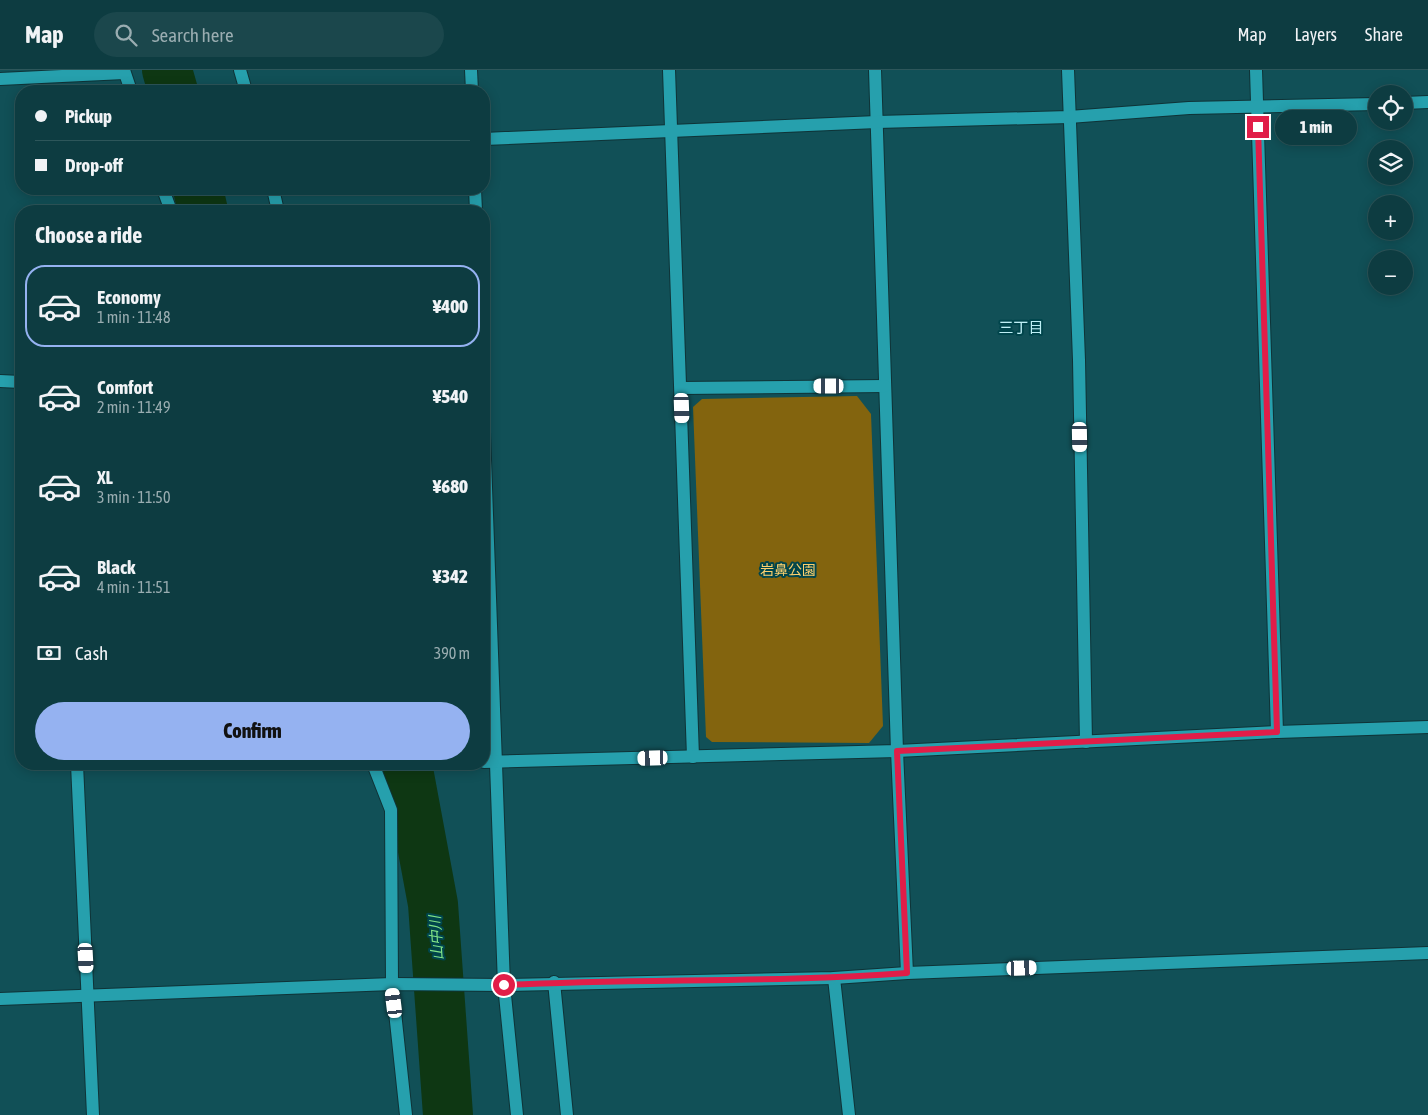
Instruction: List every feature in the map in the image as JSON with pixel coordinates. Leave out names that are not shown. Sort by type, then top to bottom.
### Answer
[{"type":"street","points":[[240,70],[244,85]]},
{"type":"street","points":[[471,70],[472,85]]},
{"type":"street","points":[[669,70],[693,757]]},
{"type":"street","points":[[875,70],[897,751],[907,973]]},
{"type":"street","points":[[1068,70],[1079,360],[1086,742]]},
{"type":"street","points":[[1256,70],[1277,732]]},
{"type":"street","points":[[0,79],[124,72],[129,85]]},
{"type":"street","points":[[1413,103],[1428,102]]},
{"type":"street","points":[[490,139],[671,129],[1069,117],[1189,108],[1368,104]]},
{"type":"street","points":[[0,381],[15,382]]},
{"type":"street","points":[[681,388],[885,386]]},
{"type":"street","points":[[517,1115],[504,985],[490,762],[897,751],[1277,732],[1428,727]]},
{"type":"street","points":[[77,770],[94,1115]]},
{"type":"street","points":[[375,770],[391,810],[392,984],[406,1115]]},
{"type":"street","points":[[0,1000],[392,984],[426,986],[504,985],[554,982],[834,978],[907,973],[1428,952]]},
{"type":"street","points":[[834,978],[849,1115]]},
{"type":"street","points":[[554,982],[567,1115]]},
{"type":"green space","name":"岩鼻公園","points":[[857,396],[871,414],[883,726],[869,743],[712,742],[706,737],[693,407],[702,399]]},
{"type":"waterway","name":"山中川","points":[[167,70],[171,85]]},
{"type":"waterway","name":"山中川","points":[[199,195],[202,205]]},
{"type":"waterway","name":"山中川","points":[[408,770],[433,904],[448,1115]]},
{"type":"district","name":"三丁目","points":[[1021,327]]},
{"type":"route","points":[[504,985],[554,982],[834,978],[907,973],[897,751],[1277,732],[1258,127]]}]
